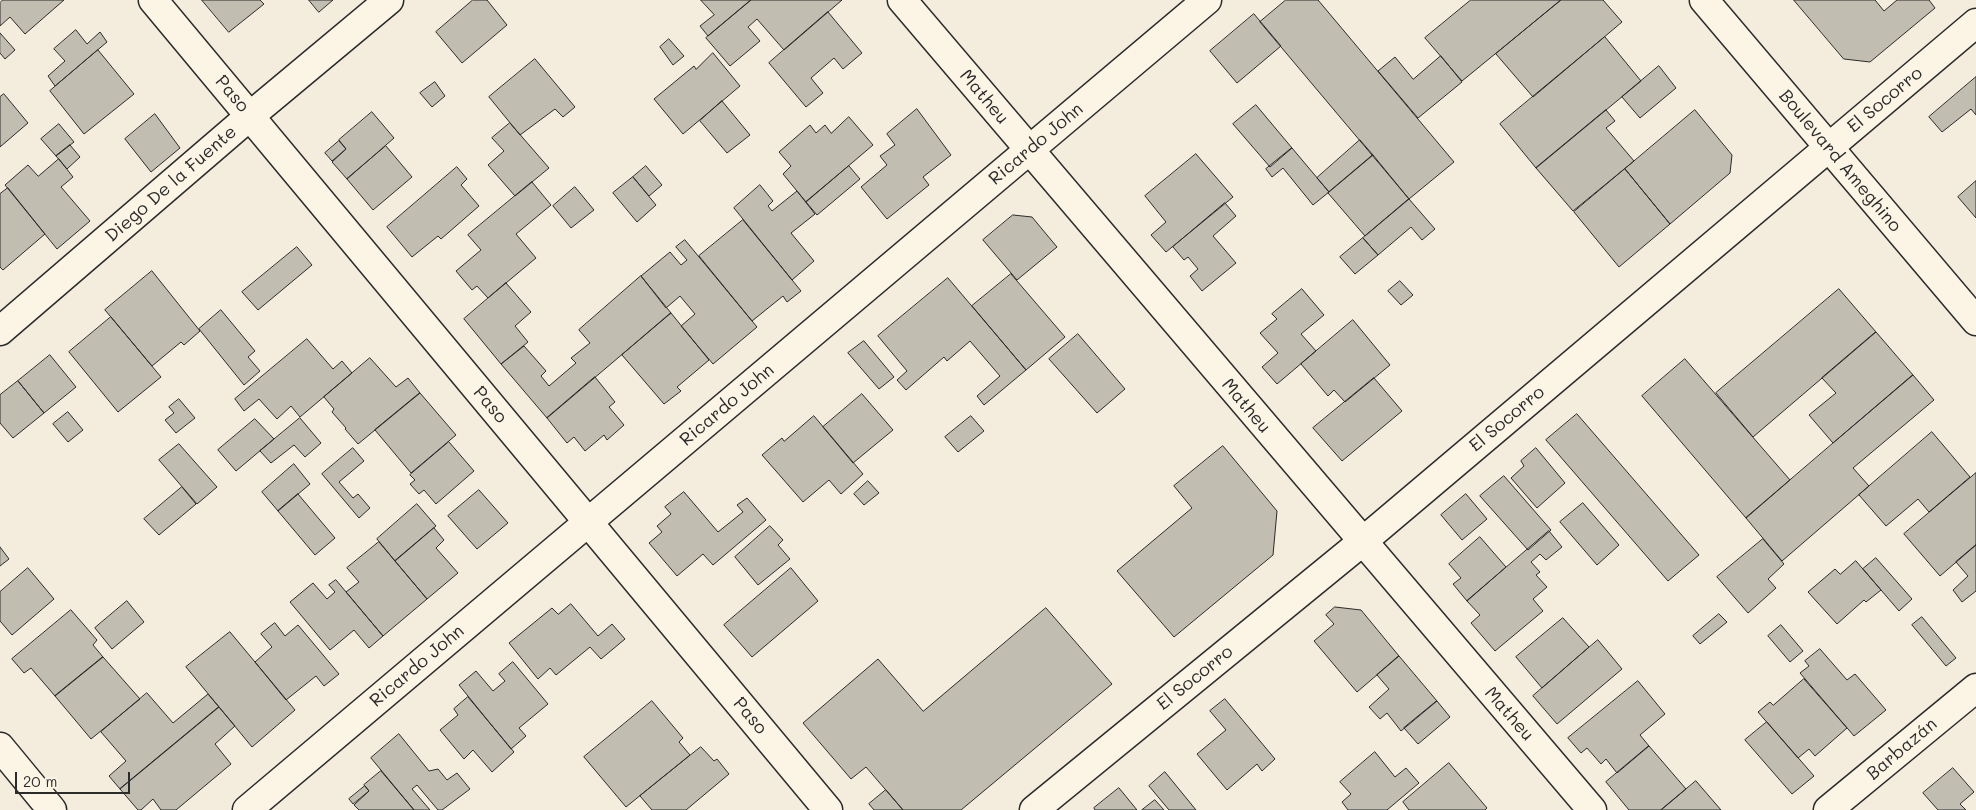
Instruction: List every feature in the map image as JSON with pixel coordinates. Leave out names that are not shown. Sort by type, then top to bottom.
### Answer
[{"type":"street","name":"Paso","points":[[153,0],[828,810]]},
{"type":"street","name":"Diego De la Fuente","points":[[0,331],[388,0]]},
{"type":"street","name":"Matheu","points":[[902,0],[1592,810]]},
{"type":"street","name":"Ricardo John","points":[[247,810],[1207,0]]},
{"type":"street","name":"Boulevard Ameghino","points":[[1704,0],[1976,321]]},
{"type":"street","name":"El Socorro","points":[[1034,810],[1362,542],[1976,23]]},
{"type":"street","name":"Barbazán","points":[[1828,810],[1976,688]]},
{"type":"street","points":[[0,746],[52,810]]},
{"type":"building","points":[[3,0],[64,0],[25,34],[10,17],[0,26],[0,3]]},
{"type":"building","points":[[202,0],[260,0],[264,4],[229,32]]},
{"type":"building","points":[[309,0],[333,0],[319,12]]},
{"type":"building","points":[[473,0],[487,0],[507,25],[462,63],[436,32]]},
{"type":"building","points":[[701,0],[751,0],[708,36],[700,26],[714,15]]},
{"type":"building","points":[[751,0],[842,0],[784,50],[757,19],[748,27],[760,41],[730,66],[706,38]]},
{"type":"building","points":[[1286,0],[1318,0],[1454,162],[1409,199],[1260,22]]},
{"type":"building","points":[[1471,0],[1561,0],[1462,81],[1425,38]]},
{"type":"building","points":[[1561,0],[1603,0],[1622,22],[1533,97],[1496,54]]},
{"type":"building","points":[[1794,0],[1875,0],[1884,11],[1897,0],[1929,0],[1935,8],[1870,62],[1844,59]]},
{"type":"building","points":[[828,12],[862,53],[843,69],[834,58],[811,78],[823,93],[806,107],[769,63]]},
{"type":"building","points":[[1254,14],[1281,46],[1237,83],[1210,51]]},
{"type":"building","points":[[76,30],[87,44],[100,32],[107,42],[55,86],[48,76],[65,61],[54,49]]},
{"type":"building","points":[[0,33],[15,50],[5,59],[0,53]]},
{"type":"building","points":[[1605,37],[1641,81],[1536,168],[1500,124]]},
{"type":"building","points":[[669,39],[684,56],[673,65],[660,47]]},
{"type":"building","points":[[98,50],[134,94],[84,134],[50,91]]},
{"type":"building","points":[[713,53],[740,86],[683,134],[654,99],[694,66],[696,69]]},
{"type":"building","points":[[1441,56],[1462,82],[1418,118],[1378,71],[1395,57],[1413,79]]},
{"type":"building","points":[[535,59],[575,107],[563,117],[555,109],[520,135],[489,97]]},
{"type":"building","points":[[1659,66],[1676,88],[1640,118],[1622,97]]},
{"type":"building","points":[[1976,77],[1976,115],[1971,109],[1942,132],[1929,117]]},
{"type":"building","points":[[435,82],[445,96],[432,107],[420,93]]},
{"type":"building","points":[[4,94],[28,123],[0,147],[0,97]]},
{"type":"building","points":[[722,101],[750,135],[727,153],[700,121]]},
{"type":"building","points":[[1256,105],[1292,148],[1270,167],[1233,124]]},
{"type":"building","points":[[917,109],[951,155],[923,177],[929,185],[887,219],[861,187],[887,165],[880,156],[895,145],[887,134]]},
{"type":"building","points":[[1606,110],[1615,121],[1606,128],[1634,161],[1573,211],[1536,168]]},
{"type":"building","points":[[1695,110],[1732,155],[1730,173],[1670,224],[1625,169]]},
{"type":"building","points":[[372,112],[394,138],[347,179],[332,162],[346,149],[339,140]]},
{"type":"building","points":[[155,114],[180,148],[151,172],[125,139]]},
{"type":"building","points":[[849,117],[873,145],[806,202],[783,174],[791,166],[779,152],[810,125],[816,133],[825,125],[831,133]]},
{"type":"building","points":[[510,123],[549,168],[515,196],[488,165],[504,151],[492,138]]},
{"type":"building","points":[[59,124],[74,142],[56,156],[41,139]]},
{"type":"building","points":[[1360,140],[1373,155],[1329,192],[1317,178]]},
{"type":"building","points":[[339,141],[346,149],[332,161],[325,153]]},
{"type":"building","points":[[70,145],[80,157],[67,169],[56,156]]},
{"type":"building","points":[[386,146],[412,177],[373,210],[347,179]]},
{"type":"building","points":[[1292,148],[1329,192],[1313,205],[1283,168],[1272,177],[1266,169]]},
{"type":"building","points":[[1196,154],[1233,197],[1166,252],[1151,235],[1166,222],[1145,196]]},
{"type":"building","points":[[1373,155],[1409,199],[1365,236],[1328,193]]},
{"type":"building","points":[[59,159],[73,177],[61,187],[90,221],[57,249],[5,185],[28,165],[38,176]]},
{"type":"building","points":[[646,166],[662,185],[649,196],[633,177]]},
{"type":"building","points":[[849,166],[860,179],[817,215],[806,202]]},
{"type":"building","points":[[457,167],[467,179],[461,185],[479,206],[441,239],[438,236],[412,257],[387,227]]},
{"type":"building","points":[[1625,169],[1670,224],[1619,267],[1574,212]]},
{"type":"building","points":[[633,177],[656,205],[637,222],[613,193]]},
{"type":"building","points":[[1976,181],[1976,218],[1958,197]]},
{"type":"building","points":[[532,182],[551,205],[516,234],[536,258],[488,298],[477,286],[472,290],[456,271],[481,250],[468,235]]},
{"type":"building","points":[[760,185],[773,201],[768,206],[772,211],[797,191],[815,214],[791,233],[814,261],[792,280],[734,208]]},
{"type":"building","points":[[575,187],[594,210],[571,228],[553,206]]},
{"type":"building","points":[[8,188],[45,234],[3,270],[0,267],[0,194]]},
{"type":"building","points":[[1409,199],[1435,229],[1422,240],[1411,227],[1378,255],[1363,238]]},
{"type":"building","points":[[1225,203],[1236,216],[1213,236],[1236,263],[1202,291],[1190,276],[1198,269],[1188,257],[1184,260],[1173,247]]},
{"type":"building","points":[[1013,215],[1032,217],[1057,247],[1017,280],[983,240]]},
{"type":"building","points":[[743,220],[801,291],[787,302],[783,296],[752,321],[699,256]]},
{"type":"building","points":[[1363,238],[1378,255],[1355,274],[1340,257]]},
{"type":"building","points":[[685,240],[757,327],[713,364],[681,326],[695,314],[680,296],[666,308],[641,276],[670,252],[681,265],[687,260],[676,247]]},
{"type":"building","points":[[297,247],[312,265],[258,310],[242,292]]},
{"type":"building","points":[[152,271],[200,331],[184,345],[181,342],[152,366],[105,310]]},
{"type":"building","points":[[1011,274],[1065,337],[1026,370],[972,306]]},
{"type":"building","points":[[641,276],[671,313],[547,418],[501,364],[524,346],[546,371],[541,376],[549,386],[576,363],[571,358],[590,343],[579,330]]},
{"type":"building","points":[[948,278],[1026,370],[984,405],[977,396],[1000,376],[970,341],[947,361],[944,357],[906,390],[897,380],[907,371],[878,336]]},
{"type":"building","points":[[1400,281],[1413,295],[1401,305],[1388,291]]},
{"type":"building","points":[[506,283],[531,312],[515,326],[528,342],[501,364],[464,319]]},
{"type":"building","points":[[1302,289],[1324,315],[1301,334],[1316,351],[1277,384],[1262,367],[1278,353],[1260,333],[1277,319],[1272,314]]},
{"type":"building","points":[[1839,289],[1876,332],[1753,437],[1716,393]]},
{"type":"building","points":[[221,310],[255,351],[248,357],[260,371],[244,385],[199,329]]},
{"type":"building","points":[[671,313],[709,360],[677,387],[681,391],[664,404],[622,355]]},
{"type":"building","points":[[111,317],[161,377],[118,412],[69,352]]},
{"type":"building","points":[[1353,320],[1390,365],[1345,402],[1334,390],[1328,396],[1301,364]]},
{"type":"building","points":[[1876,332],[1913,375],[1833,443],[1809,415],[1836,393],[1822,378]]},
{"type":"building","points":[[1078,334],[1125,389],[1097,413],[1049,359]]},
{"type":"building","points":[[307,339],[333,369],[342,361],[352,373],[300,417],[291,406],[277,419],[259,399],[244,411],[235,399]]},
{"type":"building","points":[[864,341],[894,377],[879,389],[848,353]]},
{"type":"building","points":[[50,355],[76,387],[44,413],[18,381]]},
{"type":"building","points":[[370,358],[396,387],[408,378],[420,393],[358,444],[332,412],[334,409],[324,397]]},
{"type":"building","points":[[1685,359],[1790,480],[1746,518],[1642,396]]},
{"type":"building","points":[[1913,375],[1934,400],[1853,468],[1869,486],[1782,561],[1746,518]]},
{"type":"building","points":[[595,377],[615,402],[609,407],[624,425],[607,440],[604,435],[585,451],[574,437],[567,443],[547,418]]},
{"type":"building","points":[[1374,378],[1402,411],[1342,461],[1313,428]]},
{"type":"building","points":[[18,381],[44,413],[13,438],[0,423],[0,395]]},
{"type":"building","points":[[420,393],[456,435],[411,473],[375,430]]},
{"type":"building","points":[[862,394],[893,430],[853,463],[823,427]]},
{"type":"building","points":[[179,399],[195,418],[176,433],[165,420],[174,413],[169,407]]},
{"type":"building","points":[[68,412],[83,430],[68,442],[53,424]]},
{"type":"building","points":[[1577,414],[1699,555],[1668,581],[1546,440]]},
{"type":"building","points":[[814,416],[863,474],[841,494],[829,480],[803,502],[762,455],[782,438],[784,441]]},
{"type":"building","points":[[971,416],[984,431],[958,452],[945,437]]},
{"type":"building","points":[[300,418],[321,443],[305,457],[294,445],[271,463],[260,451]]},
{"type":"building","points":[[255,419],[274,439],[236,471],[218,450]]},
{"type":"building","points":[[1932,432],[1970,477],[1929,512],[1918,499],[1886,526],[1859,495]]},
{"type":"building","points":[[449,442],[474,471],[436,504],[424,490],[419,494],[410,484],[415,480],[410,475]]},
{"type":"building","points":[[179,444],[217,487],[197,504],[159,460]]},
{"type":"building","points":[[1223,446],[1277,511],[1273,555],[1174,637],[1117,571],[1192,508],[1174,486]]},
{"type":"building","points":[[353,448],[364,461],[339,482],[353,498],[358,494],[370,508],[359,518],[322,474]]},
{"type":"building","points":[[1536,448],[1565,483],[1537,508],[1511,478],[1524,466],[1521,461]]},
{"type":"building","points":[[294,464],[310,484],[278,511],[262,492]]},
{"type":"building","points":[[1976,473],[1976,545],[1940,576],[1904,534]]},
{"type":"building","points":[[1504,476],[1551,530],[1528,550],[1480,496]]},
{"type":"building","points":[[868,481],[879,493],[864,505],[854,494]]},
{"type":"building","points":[[182,487],[196,504],[159,535],[144,519]]},
{"type":"building","points":[[479,490],[508,523],[477,549],[448,516]]},
{"type":"building","points":[[684,492],[718,532],[743,512],[737,505],[747,498],[766,520],[713,565],[703,554],[677,576],[649,543],[662,532],[657,526],[671,514],[665,507]]},
{"type":"building","points":[[298,494],[335,538],[315,555],[278,511]]},
{"type":"building","points":[[1466,494],[1487,519],[1462,540],[1441,515]]},
{"type":"building","points":[[1583,503],[1619,545],[1597,565],[1560,522]]},
{"type":"building","points":[[417,504],[436,526],[395,561],[377,539]]},
{"type":"building","points":[[770,526],[783,540],[778,545],[790,559],[758,585],[735,557]]},
{"type":"building","points":[[434,528],[444,540],[436,548],[458,573],[427,599],[395,561]]},
{"type":"building","points":[[1549,531],[1562,547],[1546,560],[1540,554],[1531,562],[1540,572],[1536,575],[1547,587],[1533,599],[1543,611],[1495,651],[1471,623],[1480,615],[1467,601]]},
{"type":"building","points":[[1480,537],[1506,567],[1467,601],[1453,584],[1461,578],[1449,564]]},
{"type":"building","points":[[1763,539],[1784,564],[1768,579],[1776,588],[1748,613],[1717,577]]},
{"type":"building","points":[[379,542],[427,599],[383,636],[346,592],[359,582],[347,568]]},
{"type":"building","points":[[1976,545],[1976,591],[1962,602],[1953,590],[1968,576],[1956,562]]},
{"type":"building","points":[[0,547],[9,559],[0,566]]},
{"type":"building","points":[[1876,558],[1912,599],[1899,611],[1863,569]]},
{"type":"building","points":[[1856,561],[1881,590],[1866,602],[1864,600],[1837,624],[1808,592],[1835,569],[1840,574]]},
{"type":"building","points":[[28,568],[54,599],[12,635],[0,621],[0,592]]},
{"type":"building","points":[[791,568],[818,601],[752,657],[724,625]]},
{"type":"building","points":[[336,580],[383,636],[369,648],[354,630],[330,650],[290,602],[313,583],[327,599],[335,592],[329,585]]},
{"type":"building","points":[[127,601],[144,622],[112,649],[95,628]]},
{"type":"building","points":[[571,604],[598,636],[612,624],[625,639],[601,659],[590,647],[556,675],[550,668],[538,679],[509,643],[552,608],[558,614]]},
{"type":"building","points":[[1335,607],[1361,610],[1399,656],[1357,692],[1314,641],[1334,624],[1326,615]]},
{"type":"building","points":[[1046,608],[1112,684],[961,810],[903,810],[866,767],[851,779],[803,723],[878,659],[923,711]]},
{"type":"building","points":[[71,610],[97,640],[93,645],[103,657],[55,696],[31,668],[24,673],[12,659]]},
{"type":"building","points":[[1719,614],[1727,622],[1700,644],[1693,636]]},
{"type":"building","points":[[1922,617],[1956,658],[1946,666],[1912,625]]},
{"type":"building","points":[[1563,618],[1589,647],[1542,688],[1516,657]]},
{"type":"building","points":[[275,623],[285,636],[298,625],[339,674],[324,686],[316,676],[286,700],[255,662],[272,647],[261,634]]},
{"type":"building","points":[[1781,625],[1803,651],[1790,662],[1768,636]]},
{"type":"building","points":[[230,632],[295,710],[252,747],[186,667]]},
{"type":"building","points":[[1598,640],[1622,669],[1557,724],[1533,696]]},
{"type":"building","points":[[1820,649],[1847,680],[1855,674],[1886,710],[1854,736],[1800,673],[1809,666],[1805,661]]},
{"type":"building","points":[[1399,656],[1437,701],[1401,731],[1387,713],[1380,719],[1369,707],[1389,689],[1377,675]]},
{"type":"building","points":[[103,657],[140,699],[91,739],[55,696]]},
{"type":"building","points":[[513,662],[548,704],[519,728],[526,736],[511,749],[459,685],[476,671],[493,691],[505,681],[499,674]]},
{"type":"building","points":[[1804,679],[1847,728],[1815,756],[1809,749],[1798,758],[1758,712],[1770,702],[1773,705]]},
{"type":"building","points":[[1638,681],[1665,714],[1640,735],[1649,746],[1617,773],[1606,759],[1601,764],[1587,748],[1581,753],[1568,738]]},
{"type":"building","points":[[147,693],[173,723],[208,694],[219,707],[120,789],[109,776],[126,761],[101,732]]},
{"type":"building","points":[[468,697],[514,752],[492,772],[473,750],[464,759],[440,730],[458,715],[454,709]]},
{"type":"building","points":[[1225,699],[1275,759],[1262,771],[1257,764],[1227,790],[1197,754],[1226,730],[1210,711]]},
{"type":"building","points":[[652,701],[683,738],[679,742],[690,755],[626,807],[584,757]]},
{"type":"building","points":[[1437,701],[1450,717],[1418,744],[1404,728]]},
{"type":"building","points":[[219,707],[235,726],[215,744],[231,764],[176,810],[161,810],[153,799],[141,810],[138,810],[120,789]]},
{"type":"building","points":[[1767,722],[1814,776],[1792,794],[1745,740]]},
{"type":"building","points":[[399,734],[429,771],[438,769],[447,780],[457,773],[470,789],[442,810],[438,810],[417,785],[412,789],[430,810],[414,810],[371,758]]},
{"type":"building","points":[[1649,746],[1686,789],[1661,810],[1629,810],[1606,782]]},
{"type":"building","points":[[701,747],[714,761],[717,759],[729,774],[686,810],[652,810],[640,796]]},
{"type":"building","points":[[1375,752],[1395,777],[1406,768],[1419,783],[1387,810],[1348,810],[1342,802],[1351,794],[1340,782]]},
{"type":"building","points":[[1449,763],[1487,808],[1485,810],[1409,810],[1403,802]]},
{"type":"building","points":[[1953,768],[1974,792],[1960,804],[1966,810],[1938,810],[1923,793]]},
{"type":"building","points":[[381,771],[414,810],[359,810],[354,805],[369,791],[364,785]]},
{"type":"building","points":[[1165,772],[1196,810],[1169,810],[1149,786]]},
{"type":"building","points":[[1696,781],[1721,810],[1661,810]]},
{"type":"building","points":[[365,786],[369,791],[353,804],[349,799]]},
{"type":"building","points":[[1119,788],[1137,810],[1095,810],[1094,808]]},
{"type":"building","points":[[886,790],[903,810],[874,810],[869,804]]},
{"type":"building","points":[[1155,800],[1164,810],[1142,810]]}]
